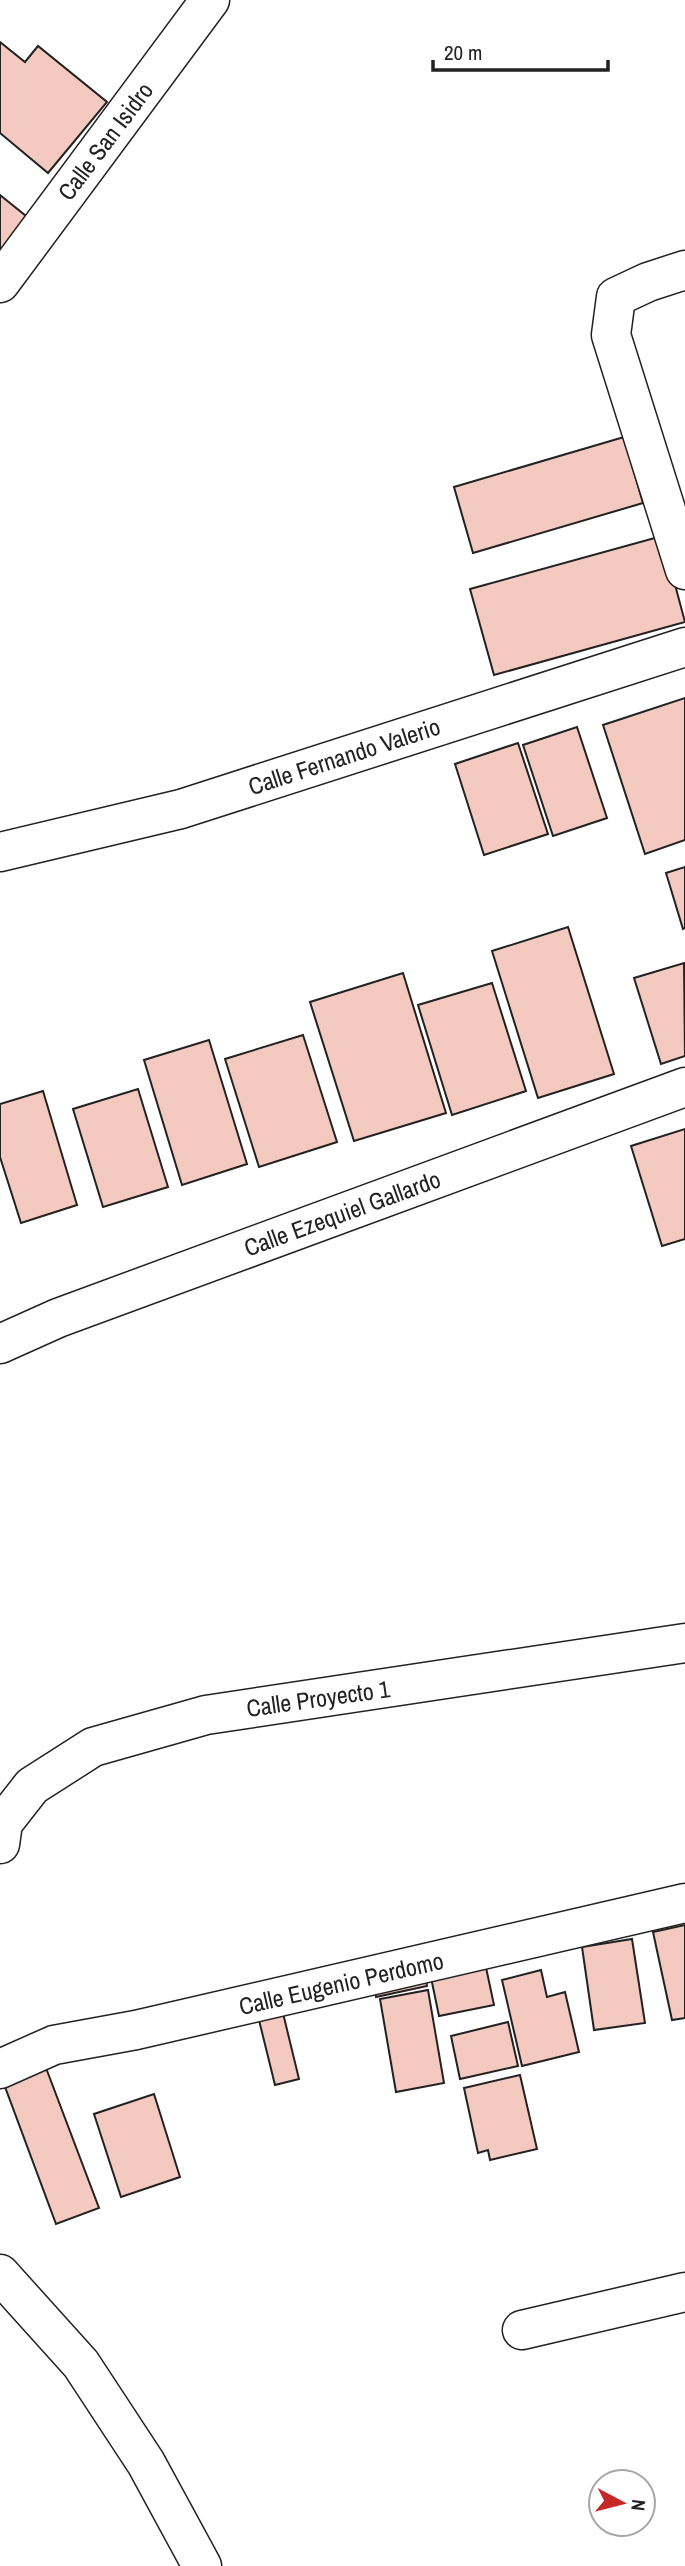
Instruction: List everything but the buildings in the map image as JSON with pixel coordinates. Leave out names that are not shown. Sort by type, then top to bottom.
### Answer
[{"type":"street","name":"Calle San Isidro","points":[[0,283],[209,0]]},
{"type":"street","points":[[685,270],[648,282],[615,297],[611,335],[685,570]]},
{"type":"street","name":"Calle Fernando Valerio","points":[[0,852],[181,809],[685,647]]},
{"type":"street","name":"Calle Ezequiel Gallardo","points":[[0,1344],[58,1318],[685,1087]]},
{"type":"street","name":"Calle Proyecto 1","points":[[0,1844],[3,1823],[32,1786],[93,1747],[206,1715],[685,1643]]},
{"type":"street","name":"Calle Eugenio Perdomo","points":[[0,2069],[54,2045],[136,2030],[685,1903]]},
{"type":"street","points":[[0,2274],[81,2364],[146,2463],[202,2566]]},
{"type":"street","points":[[522,2330],[685,2292]]}]
